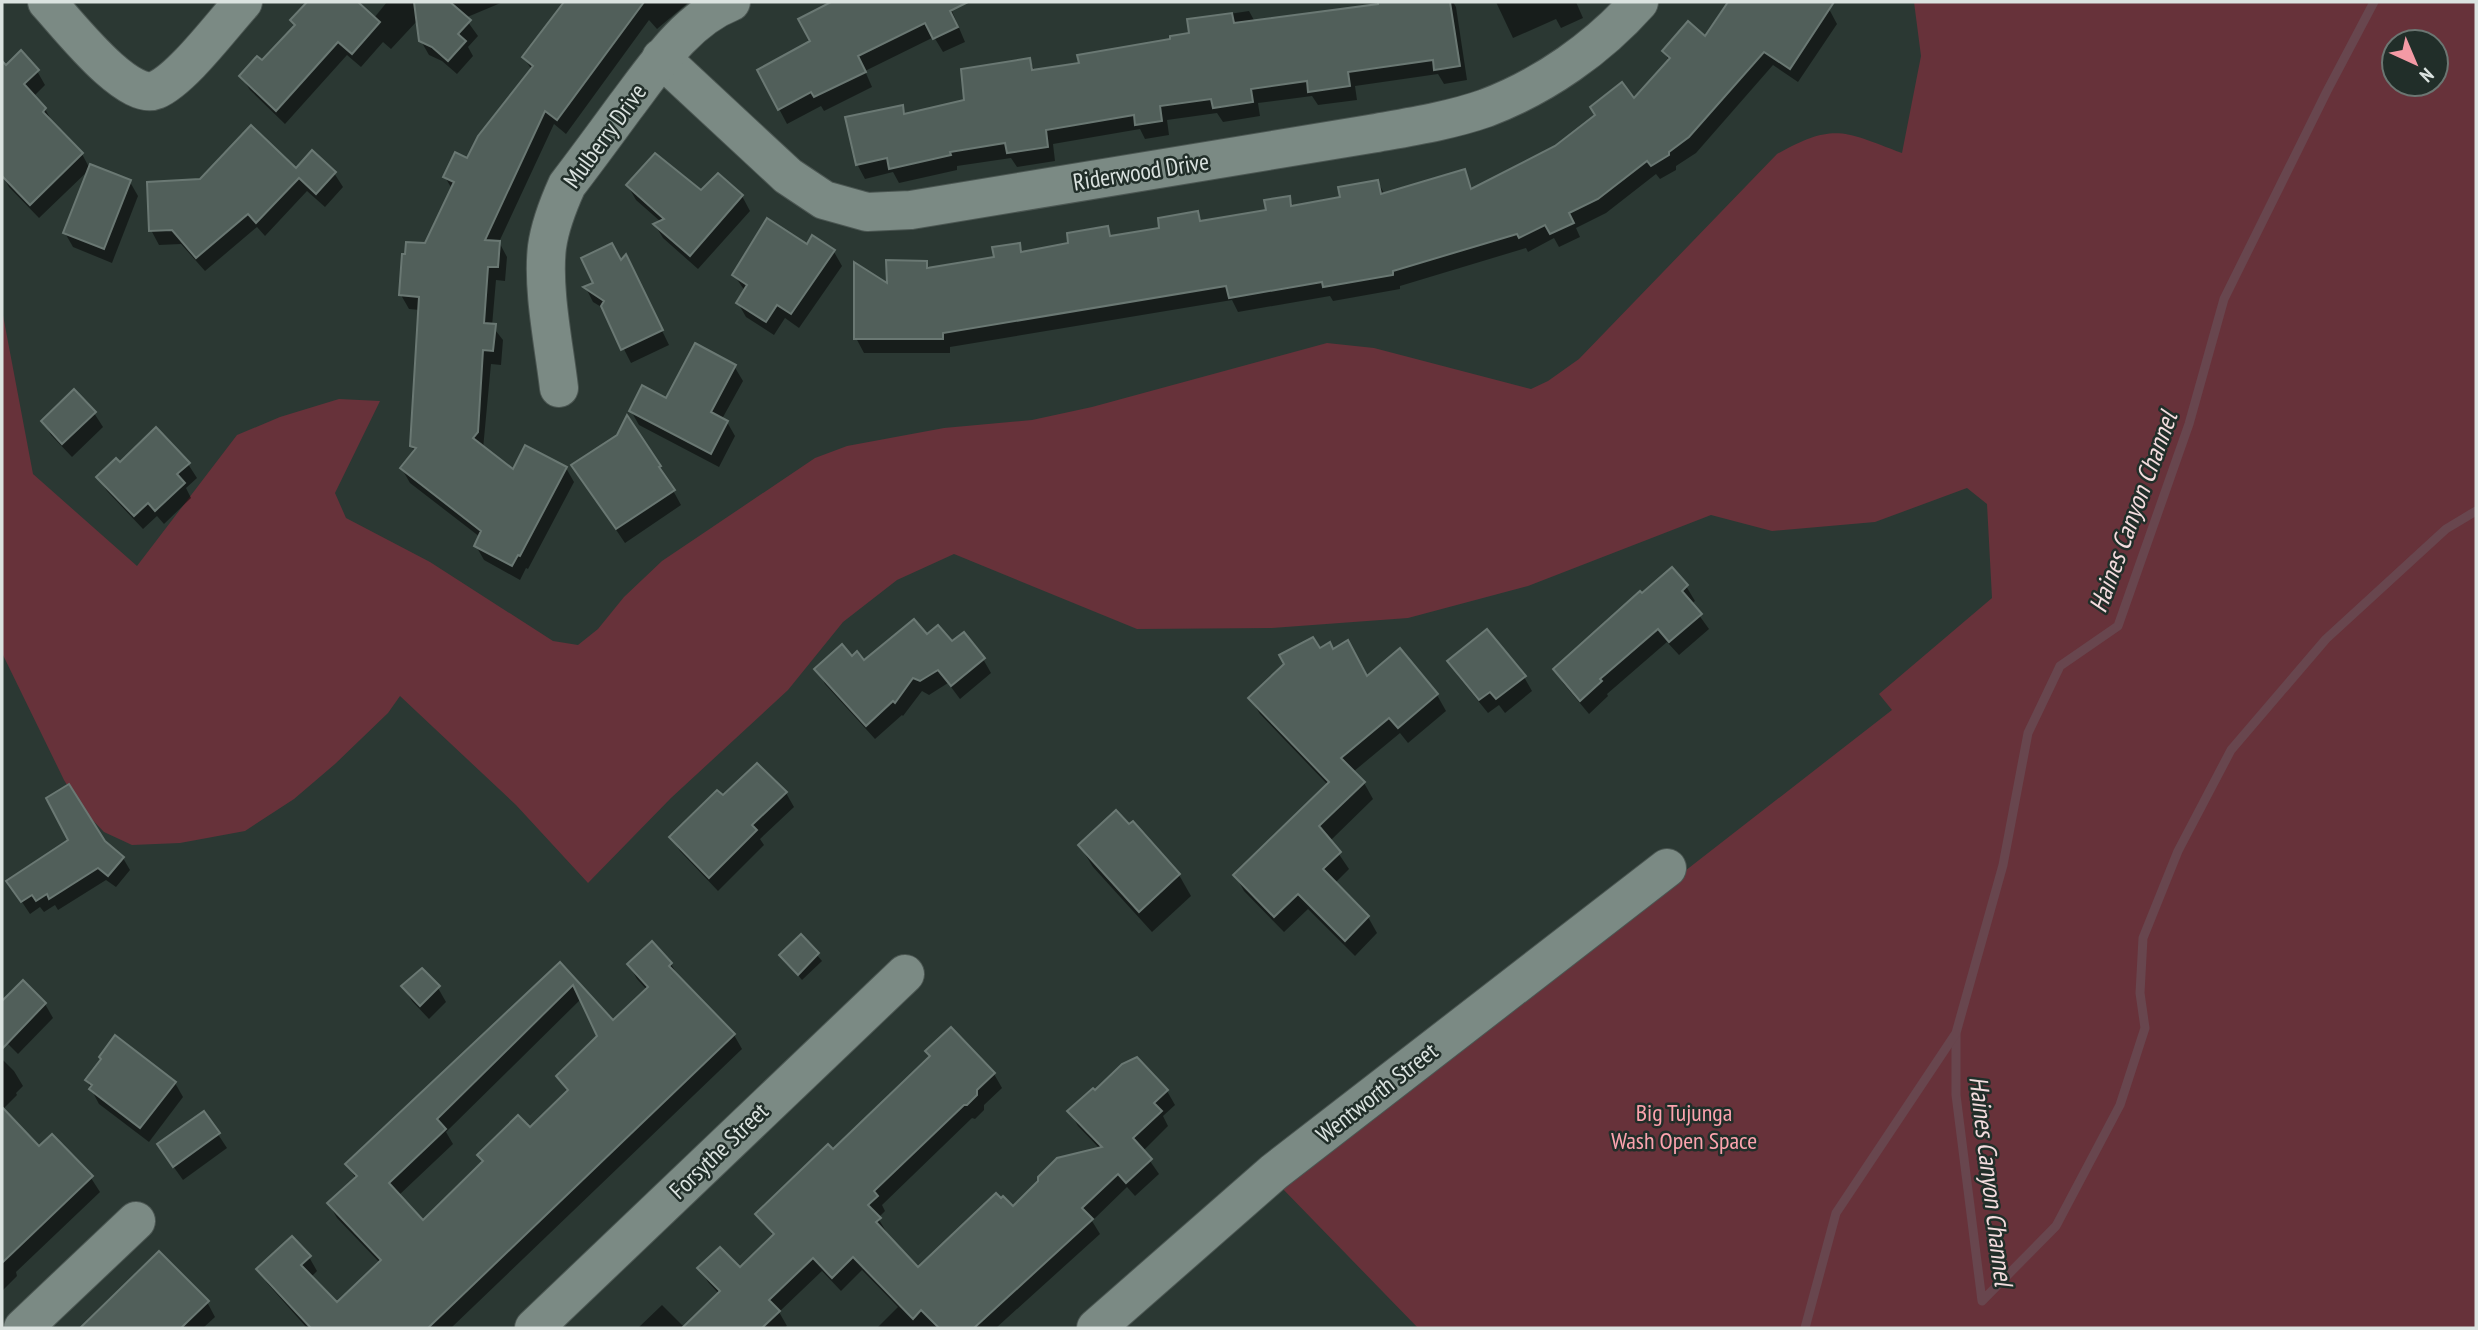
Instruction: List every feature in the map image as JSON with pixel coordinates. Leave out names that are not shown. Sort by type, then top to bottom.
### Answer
[{"type":"street","points":[[47,2],[120,80],[140,91],[154,91],[171,80],[243,2]]},
{"type":"street","name":"Mulberry Drive","points":[[559,388],[545,271],[547,245],[567,185],[661,58],[711,13],[731,2]]},
{"type":"street","name":"Riderwood Drive","points":[[661,58],[788,176],[824,200],[867,212],[911,210],[1370,134],[1429,123],[1486,108],[1541,81],[1589,50],[1639,2]]},
{"type":"street","name":"Wentworth Street","points":[[1096,1328],[1274,1172],[1667,868]]},
{"type":"street","name":"Forsythe Street","points":[[534,1328],[905,974]]},
{"type":"street","points":[[23,1328],[136,1221]]},
{"type":"green space","name":"Big Tujunga Wash Open Space","points":[[1914,2],[2476,2],[2476,1328],[1418,1328],[1280,1186],[1892,710],[1879,694],[1992,598],[1987,504],[1967,488],[1875,522],[1772,531],[1711,515],[1528,586],[1408,618],[1272,628],[1137,629],[954,554],[897,580],[843,622],[788,690],[671,798],[588,883],[516,805],[400,696],[388,713],[335,764],[294,799],[245,831],[180,843],[132,845],[104,832],[81,808],[64,780],[2,653],[2,310],[33,474],[137,566],[237,435],[280,417],[339,399],[380,401],[335,493],[346,518],[430,562],[553,641],[578,645],[598,629],[624,597],[662,561],[815,458],[847,446],[944,428],[1032,420],[1092,407],[1327,343],[1374,348],[1531,389],[1548,381],[1579,359],[1777,154],[1812,137],[1839,133],[1866,139],[1902,153],[1921,56]]},
{"type":"building","points":[[307,2],[358,2],[380,22],[352,54],[338,42],[276,111],[239,76],[257,56],[262,60],[295,25],[290,20]]},
{"type":"building","points":[[414,2],[450,2],[471,20],[458,34],[466,41],[448,61],[432,47],[419,41]]},
{"type":"building","points":[[564,2],[644,2],[557,120],[545,111],[485,240],[500,241],[498,267],[488,267],[484,323],[496,324],[493,351],[483,350],[478,432],[473,438],[513,469],[525,445],[567,467],[520,556],[518,555],[512,566],[474,546],[481,531],[400,468],[416,448],[410,446],[419,297],[399,295],[402,254],[405,254],[406,242],[425,243],[454,182],[443,177],[455,152],[467,158],[478,136],[533,66],[522,57]]},
{"type":"building","points":[[831,2],[968,2],[950,11],[958,27],[933,39],[925,23],[858,56],[866,72],[814,97],[811,92],[778,110],[757,70],[810,41],[798,19]]},
{"type":"building","points":[[1378,2],[1450,2],[1460,66],[1434,70],[1433,60],[1348,72],[1350,86],[1308,92],[1307,81],[1251,89],[1253,102],[1213,108],[1211,99],[1160,106],[1162,121],[1135,125],[1134,115],[1046,130],[1048,147],[1007,153],[1005,143],[950,152],[951,155],[889,169],[887,158],[856,165],[845,117],[903,105],[904,114],[964,100],[961,69],[1030,58],[1032,70],[1079,63],[1077,55],[1170,39],[1170,36],[1189,33],[1187,19],[1232,13],[1234,23]]},
{"type":"building","points":[[1728,2],[1834,2],[1790,69],[1764,52],[1689,137],[1669,152],[1669,155],[1651,166],[1647,161],[1598,199],[1569,213],[1574,223],[1550,234],[1545,225],[1519,238],[1517,234],[1393,271],[1393,275],[1323,287],[1322,282],[1229,298],[1226,286],[943,333],[943,339],[854,339],[854,262],[887,283],[886,260],[927,261],[927,268],[994,257],[992,247],[1020,243],[1021,252],[1068,243],[1067,233],[1108,226],[1110,236],[1159,228],[1158,218],[1198,211],[1200,221],[1266,210],[1264,200],[1290,196],[1291,206],[1340,197],[1338,187],[1378,180],[1381,194],[1465,169],[1471,189],[1555,146],[1595,115],[1590,107],[1622,82],[1634,98],[1670,58],[1662,51],[1688,21],[1705,36]]},
{"type":"building","points":[[21,50],[39,70],[24,84],[46,108],[43,112],[83,153],[30,205],[2,176],[2,61],[6,65]]},
{"type":"building","points":[[251,125],[296,168],[312,150],[336,172],[316,194],[299,178],[256,223],[248,214],[196,258],[172,230],[149,231],[147,182],[200,179]]},
{"type":"building","points":[[655,153],[701,190],[718,173],[743,195],[690,256],[653,224],[664,219],[626,185]]},
{"type":"building","points":[[90,164],[131,180],[104,249],[63,233]]},
{"type":"building","points":[[767,218],[807,244],[812,235],[835,250],[791,314],[777,305],[766,322],[736,303],[747,285],[732,275]]},
{"type":"building","points":[[612,243],[621,260],[626,254],[663,330],[621,350],[601,306],[604,301],[583,287],[593,283],[581,258]]},
{"type":"building","points":[[695,343],[736,365],[711,412],[728,421],[711,454],[629,411],[642,385],[666,398]]},
{"type":"building","points":[[74,389],[96,412],[62,444],[41,421]]},
{"type":"building","points":[[627,415],[675,490],[616,529],[571,465],[617,435]]},
{"type":"building","points":[[156,427],[190,463],[177,474],[185,483],[155,511],[148,503],[134,516],[96,477],[116,458],[120,462]]},
{"type":"building","points":[[1672,567],[1688,585],[1682,591],[1702,614],[1669,642],[1658,629],[1600,679],[1602,681],[1580,701],[1553,669],[1640,591],[1642,593]]},
{"type":"building","points":[[914,619],[927,634],[938,625],[952,641],[964,632],[985,658],[951,686],[938,670],[920,681],[913,678],[895,703],[893,701],[866,726],[814,669],[842,644],[852,656],[857,651],[864,660]]},
{"type":"building","points":[[1487,629],[1526,676],[1496,699],[1490,692],[1479,700],[1447,661]]},
{"type":"building","points":[[1313,637],[1320,648],[1330,642],[1333,649],[1348,640],[1367,676],[1400,648],[1438,694],[1398,728],[1389,718],[1341,758],[1365,782],[1319,826],[1341,852],[1323,869],[1369,916],[1345,941],[1298,894],[1274,917],[1233,875],[1329,782],[1248,698],[1284,664],[1279,655]]},
{"type":"building","points":[[757,763],[787,792],[752,825],[757,830],[709,878],[669,837],[717,790],[723,795]]},
{"type":"building","points":[[69,784],[105,841],[124,857],[108,876],[98,868],[49,899],[47,894],[36,901],[32,895],[21,902],[6,881],[68,840],[46,798]]},
{"type":"building","points":[[1116,810],[1129,824],[1133,821],[1180,874],[1139,912],[1078,845]]},
{"type":"building","points":[[801,934],[819,953],[798,975],[779,955]]},
{"type":"building","points":[[652,941],[672,963],[669,966],[735,1034],[428,1328],[308,1328],[310,1327],[256,1269],[292,1236],[311,1256],[301,1265],[337,1302],[381,1260],[327,1203],[357,1176],[345,1164],[560,962],[613,1020],[648,987],[627,964]],"holes":[[[573,985],[597,1036],[556,1076],[568,1090],[530,1127],[518,1115],[477,1155],[483,1161],[423,1220],[389,1183],[446,1129],[437,1119]]]},
{"type":"building","points":[[422,968],[440,986],[420,1006],[401,986]]},
{"type":"building","points":[[23,980],[46,1003],[2,1049],[2,1001]]},
{"type":"building","points":[[951,1027],[995,1073],[977,1090],[977,1095],[967,1105],[874,1191],[878,1196],[868,1205],[881,1218],[876,1222],[918,1267],[996,1193],[1013,1206],[1057,1158],[1102,1147],[1067,1111],[1093,1088],[1095,1090],[1122,1064],[1137,1057],[1168,1090],[1154,1103],[1162,1111],[1133,1138],[1152,1159],[1126,1183],[1118,1174],[1082,1208],[1093,1219],[974,1328],[939,1328],[921,1310],[913,1319],[853,1257],[832,1278],[813,1258],[769,1300],[780,1311],[762,1328],[682,1328],[720,1291],[697,1268],[720,1247],[740,1267],[774,1234],[755,1214],[828,1144],[833,1149],[930,1056],[925,1051]]},
{"type":"building","points":[[115,1035],[176,1082],[140,1128],[89,1089],[92,1085],[85,1080]]},
{"type":"building","points":[[2,1107],[39,1146],[52,1134],[93,1176],[2,1263]]},
{"type":"building","points":[[204,1111],[220,1133],[173,1167],[157,1144]]},
{"type":"building","points":[[159,1251],[209,1301],[181,1328],[80,1328]]},
{"type":"waterway","name":"Haines Canyon Channel","points":[[1805,1328],[1836,1213],[1956,1033],[2003,865],[2028,733],[2060,666],[2118,626],[2189,424],[2224,299],[2374,2]]},
{"type":"waterway","name":"Haines Canyon Channel","points":[[1956,1035],[1956,1095],[1982,1301],[2056,1226],[2120,1105],[2145,1028],[2140,993],[2143,938],[2178,851],[2231,750],[2326,639],[2446,529],[2476,511]]}]
